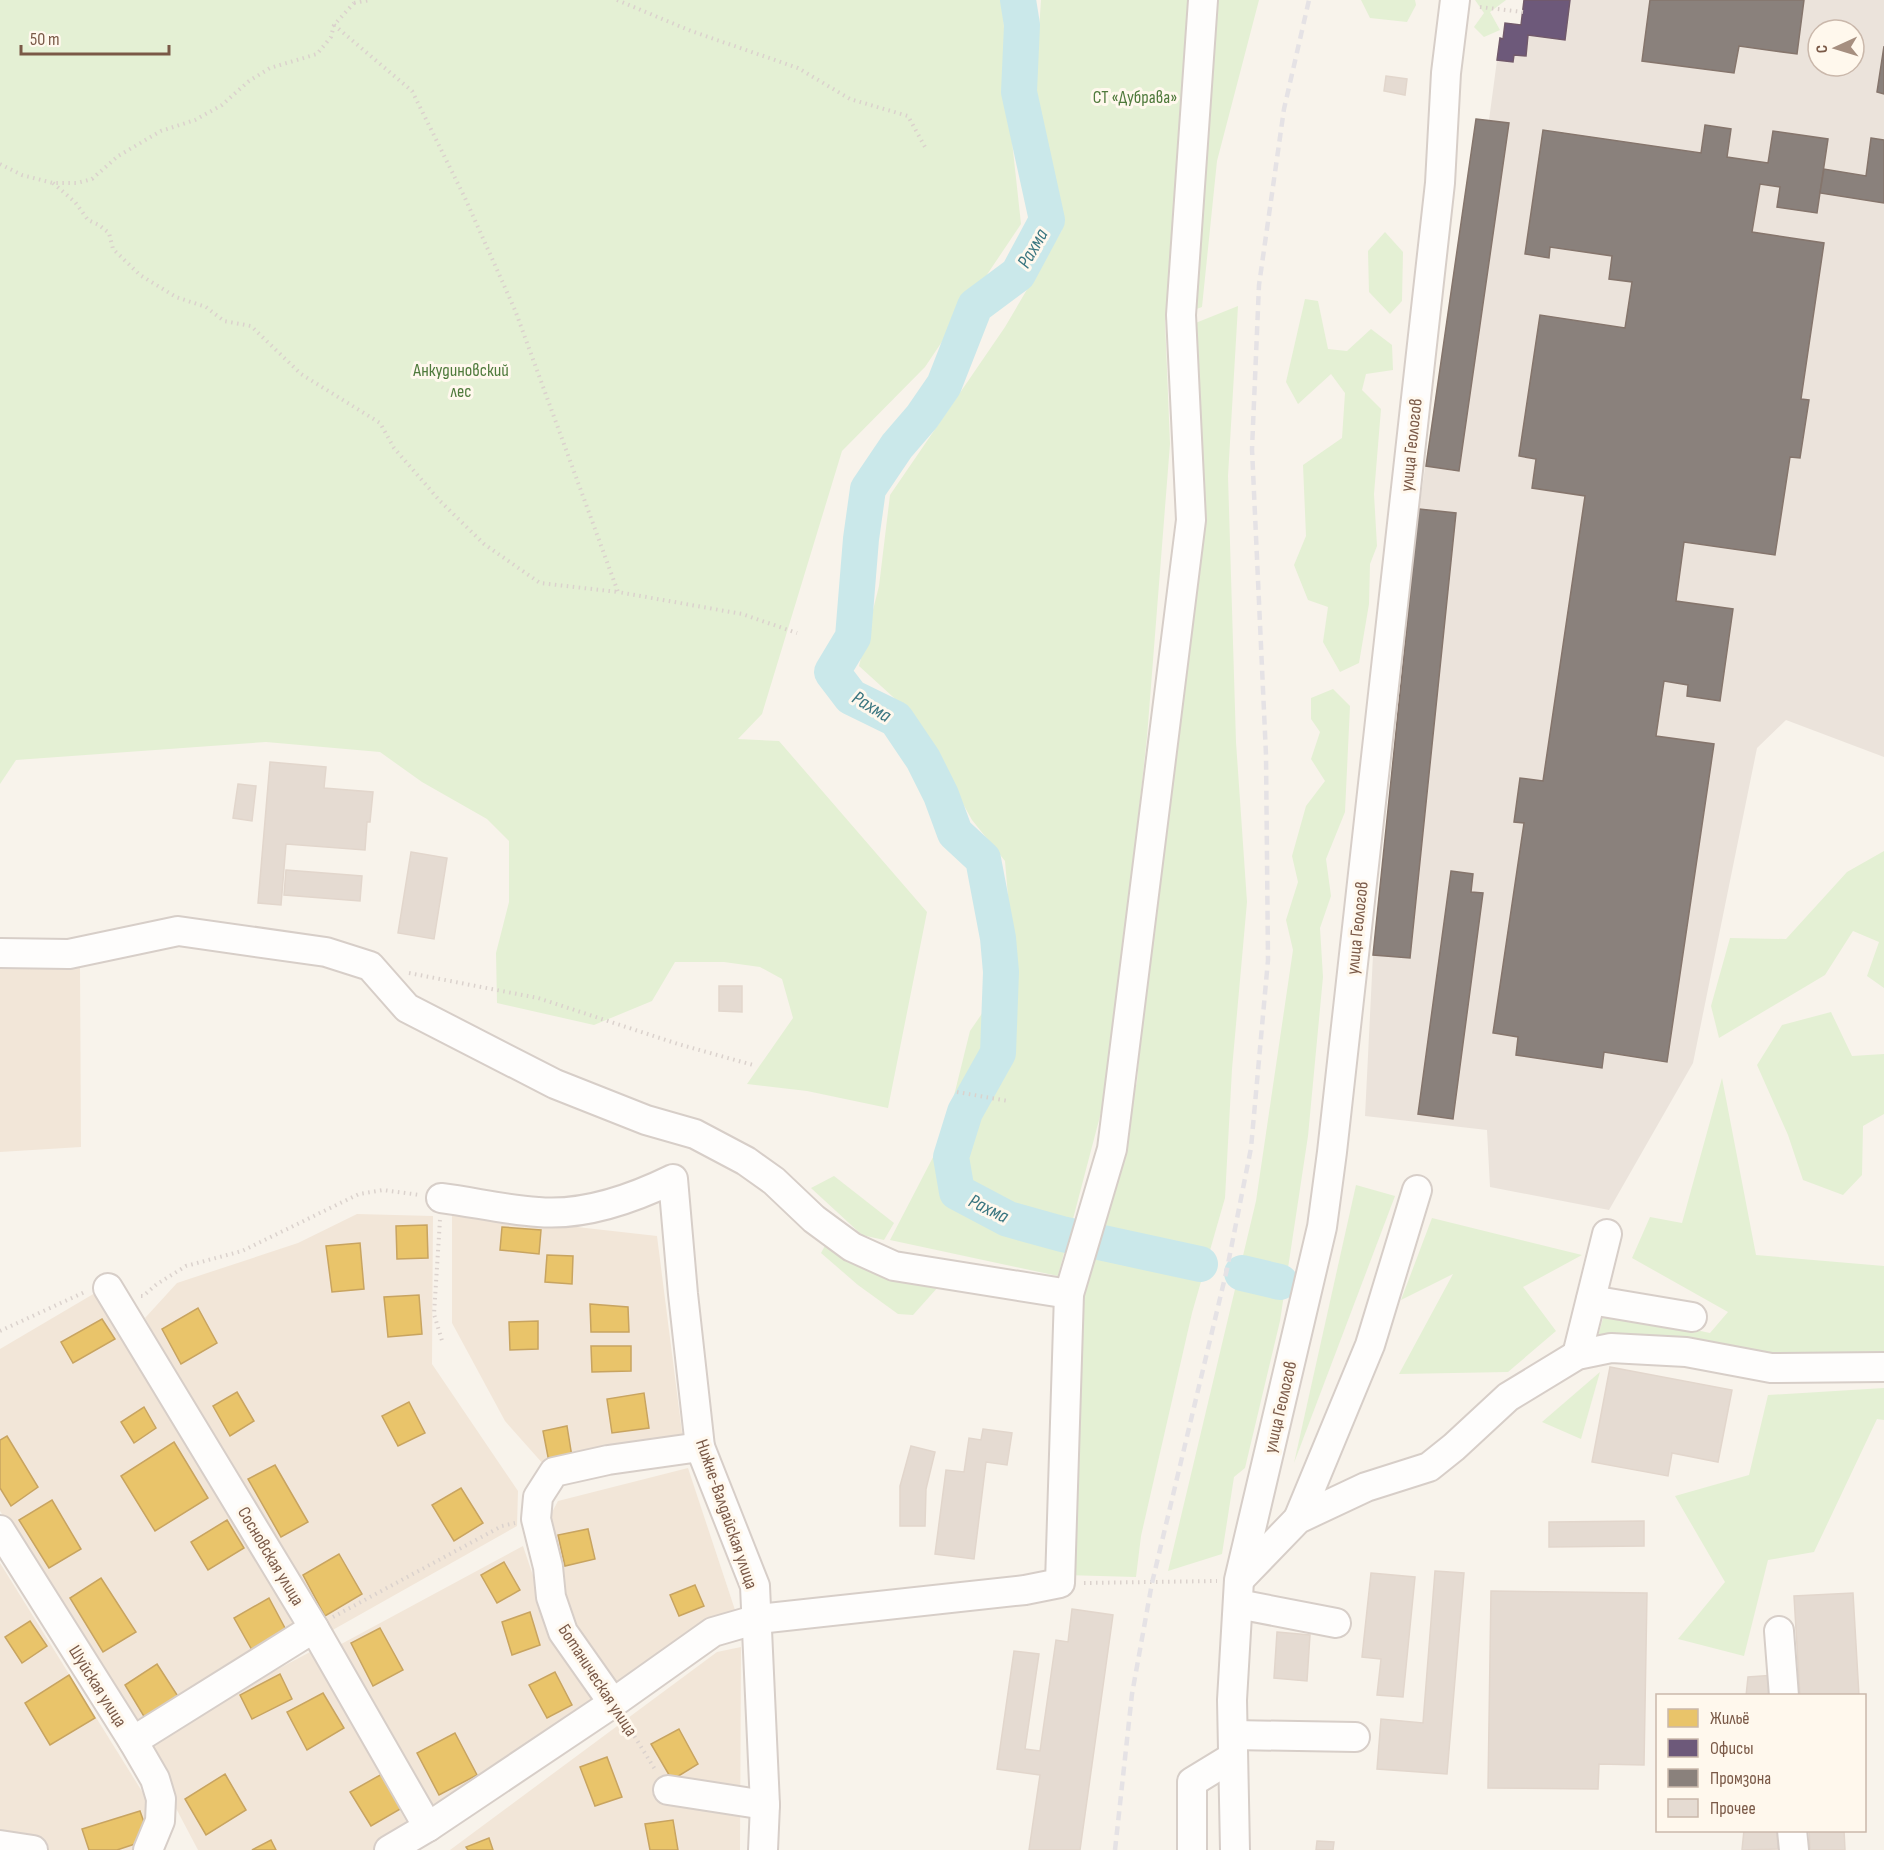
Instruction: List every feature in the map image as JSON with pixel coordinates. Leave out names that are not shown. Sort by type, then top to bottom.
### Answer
[{"type":"street","points":[[389,1850],[423,1837],[713,1632],[758,1619],[1025,1590],[1060,1583],[1069,1294],[1112,1149],[1191,520],[1181,315],[1203,0]]},
{"type":"street","name":"улица Геологов","points":[[1235,1850],[1232,1700],[1238,1592],[1322,1227],[1440,183],[1446,73],[1468,3]]},
{"type":"street","points":[[0,952],[69,954],[178,931],[326,952],[370,966],[407,1008],[555,1084],[646,1120],[695,1134],[746,1161],[774,1181],[814,1219],[852,1247],[894,1266],[1069,1294]]},
{"type":"street","name":"Нижне-Валдайская улица","points":[[441,1198],[540,1212],[605,1205],[648,1191],[673,1179],[700,1446],[755,1586],[765,1804],[763,1850]]},
{"type":"street","points":[[1336,1623],[1238,1592],[1298,1519],[1370,1345],[1417,1190]]},
{"type":"street","points":[[1577,1355],[1607,1234]]},
{"type":"street","name":"Сосновская улица","points":[[108,1288],[314,1628],[423,1837]]},
{"type":"street","points":[[1591,1300],[1692,1317]]},
{"type":"street","points":[[1298,1519],[1366,1487],[1429,1467],[1508,1397],[1577,1355],[1611,1348],[1686,1352],[1771,1368],[1884,1367]]},
{"type":"street","name":"Ботаническая улица","points":[[613,1703],[563,1632],[551,1596],[548,1567],[536,1519],[538,1497],[554,1472],[608,1460],[700,1446]]},
{"type":"street","name":"Шуйская улица","points":[[0,1530],[155,1779],[161,1799],[160,1821],[148,1850]]},
{"type":"street","points":[[133,1741],[314,1628]]},
{"type":"street","points":[[1779,1631],[1784,1694]]},
{"type":"street","points":[[1192,1850],[1192,1782],[1233,1746],[1355,1737]]},
{"type":"street","points":[[668,1790],[765,1804]]},
{"type":"street","points":[[1792,1832],[1794,1850]]},
{"type":"street","points":[[0,1845],[33,1850]]},
{"type":"path","points":[[0,164],[22,175],[53,183],[77,183],[92,179],[118,156],[161,131],[195,120],[222,105],[249,81],[270,68],[317,54],[331,37],[334,26],[354,1],[370,0]]},
{"type":"path","points":[[617,0],[691,31],[798,68],[850,99],[908,116],[925,147]]},
{"type":"path","points":[[1468,3],[1522,12]]},
{"type":"path","points":[[334,26],[412,91],[465,198],[515,310],[618,592]]},
{"type":"path","points":[[53,183],[75,202],[88,220],[109,233],[113,249],[140,275],[176,297],[206,307],[224,321],[251,326],[301,374],[380,423],[394,448],[440,501],[483,544],[540,583],[618,592],[742,614],[797,633]]},
{"type":"path","points":[[370,966],[538,998],[678,1044],[753,1065]]},
{"type":"path","points":[[957,1092],[1008,1101]]},
{"type":"path","points":[[0,1331],[92,1289],[108,1288],[143,1296],[186,1266],[242,1251],[359,1194],[384,1190],[441,1198],[434,1314],[443,1344]]},
{"type":"path","points":[[314,1628],[502,1526],[536,1519]]},
{"type":"path","points":[[1060,1583],[1138,1584],[1238,1592]]},
{"type":"path","name":"Ботаническая улица","points":[[613,1703],[668,1790]]},
{"type":"shaded area","points":[[1533,0],[1884,0],[1884,757],[1786,720],[1757,748],[1693,1063],[1609,1210],[1490,1187],[1487,1130],[1365,1116],[1373,955],[1419,509],[1476,119],[1489,120],[1500,38],[1503,38],[1505,23],[1521,25]]},
{"type":"shaded area","points":[[0,966],[80,966],[81,1147],[0,1152]]},
{"type":"shaded area","points":[[452,1213],[657,1236],[684,1448],[552,1474],[505,1421],[452,1323]]},
{"type":"shaded area","points":[[357,1214],[433,1216],[432,1364],[518,1491],[517,1526],[322,1636],[145,1318],[177,1283],[298,1243]]},
{"type":"shaded area","points":[[95,1293],[306,1642],[139,1738],[0,1511],[0,1349]]},
{"type":"shaded area","points":[[688,1468],[737,1616],[614,1693],[572,1623],[544,1527],[558,1501]]},
{"type":"shaded area","points":[[523,1546],[550,1626],[599,1706],[431,1828],[332,1649]]},
{"type":"shaded area","points":[[0,1563],[161,1822],[150,1850],[11,1850],[0,1848]]},
{"type":"shaded area","points":[[741,1647],[740,1850],[450,1850],[717,1652]]},
{"type":"shaded area","points":[[312,1651],[417,1841],[398,1850],[198,1850],[141,1742]]},
{"type":"green space","name":"Анкудиновский лес","points":[[0,0],[1003,0],[1006,86],[1021,224],[925,367],[842,451],[762,714],[738,739],[779,741],[927,912],[888,1108],[807,1091],[747,1084],[793,1018],[782,979],[760,967],[724,962],[675,962],[652,1001],[594,1025],[497,1003],[496,953],[509,902],[509,841],[487,819],[422,782],[380,752],[266,742],[16,760],[0,784]]},
{"type":"green space","name":"СТ «Дубрава»","points":[[1041,0],[1259,0],[1217,161],[1202,307],[1165,320],[1170,444],[1147,737],[1109,1082],[1058,1276],[890,1240],[944,1136],[970,1031],[1014,967],[1005,861],[972,820],[914,716],[859,666],[879,586],[890,495],[1005,327],[1062,230],[1035,90]]},
{"type":"green space","points":[[1361,0],[1415,0],[1416,5],[1407,22],[1370,18]]},
{"type":"green space","points":[[1475,0],[1506,0],[1490,12],[1500,30],[1484,37],[1474,27],[1484,13]]},
{"type":"green space","points":[[1385,232],[1403,252],[1402,301],[1390,314],[1369,292],[1368,251]]},
{"type":"green space","points":[[1305,299],[1318,301],[1328,349],[1347,351],[1371,329],[1392,345],[1393,370],[1366,374],[1362,390],[1381,409],[1374,494],[1377,546],[1370,564],[1369,604],[1359,663],[1340,672],[1323,642],[1328,607],[1308,600],[1294,565],[1306,536],[1303,465],[1342,438],[1345,393],[1331,374],[1298,404],[1286,382]]},
{"type":"green space","points":[[1238,306],[1228,476],[1236,742],[1247,902],[1232,1069],[1225,1198],[1192,1313],[1141,1536],[1136,1577],[1064,1575],[1083,1291],[1098,1222],[1137,1082],[1193,324]]},
{"type":"green space","points":[[1333,689],[1350,706],[1345,812],[1326,859],[1331,896],[1320,928],[1323,977],[1308,1136],[1280,1321],[1245,1468],[1234,1477],[1222,1554],[1168,1571],[1256,1201],[1293,950],[1286,920],[1298,882],[1292,856],[1306,806],[1325,781],[1311,759],[1320,732],[1311,719],[1311,698]]},
{"type":"green space","points":[[1884,851],[1884,988],[1867,976],[1879,942],[1853,931],[1825,975],[1719,1038],[1711,1006],[1730,938],[1786,939],[1847,872]]},
{"type":"green space","points":[[1831,1012],[1852,1056],[1884,1054],[1884,1114],[1863,1126],[1862,1175],[1843,1195],[1803,1180],[1788,1135],[1757,1065],[1782,1025]]},
{"type":"green space","points":[[1722,1078],[1756,1255],[1884,1266],[1884,1355],[1721,1352],[1597,1340],[1605,1311],[1710,1333],[1728,1312],[1632,1258],[1650,1217],[1682,1223]]},
{"type":"green space","points":[[834,1176],[894,1223],[884,1240],[862,1235],[811,1188]]},
{"type":"green space","points":[[1356,1185],[1395,1196],[1294,1463]]},
{"type":"green space","points":[[1432,1218],[1582,1255],[1523,1287],[1556,1331],[1508,1372],[1399,1374],[1453,1274],[1401,1300]]},
{"type":"green space","points":[[827,1242],[938,1287],[913,1315],[898,1314],[858,1285],[821,1253]]},
{"type":"green space","points":[[1600,1372],[1581,1439],[1542,1422]]},
{"type":"green space","points":[[1884,1388],[1884,1420],[1877,1419],[1814,1552],[1768,1560],[1744,1656],[1678,1639],[1725,1582],[1675,1496],[1749,1475],[1768,1395]]},
{"type":"building: Жильё","points":[[427,1225],[428,1258],[397,1259],[396,1226]]},
{"type":"building: Жильё","points":[[502,1227],[541,1230],[539,1254],[500,1250]]},
{"type":"building: Жильё","points":[[360,1243],[364,1289],[332,1292],[326,1246]]},
{"type":"building: Жильё","points":[[547,1255],[573,1256],[572,1284],[545,1282]]},
{"type":"building: Жильё","points":[[419,1295],[422,1334],[388,1337],[384,1297]]},
{"type":"building: Жильё","points":[[590,1304],[628,1307],[629,1332],[591,1332]]},
{"type":"building: Жильё","points":[[198,1308],[217,1343],[181,1364],[162,1329]]},
{"type":"building: Жильё","points":[[102,1319],[115,1339],[73,1363],[61,1342]]},
{"type":"building: Жильё","points":[[538,1321],[538,1349],[510,1350],[509,1322]]},
{"type":"building: Жильё","points":[[591,1346],[631,1346],[631,1371],[592,1372]]},
{"type":"building: Жильё","points":[[237,1392],[254,1421],[230,1436],[213,1406]]},
{"type":"building: Жильё","points":[[644,1393],[649,1428],[612,1433],[607,1399]]},
{"type":"building: Жильё","points":[[409,1402],[425,1433],[398,1446],[382,1416]]},
{"type":"building: Жильё","points":[[144,1407],[156,1428],[134,1443],[121,1422]]},
{"type":"building: Жильё","points":[[567,1426],[572,1457],[549,1462],[543,1431]]},
{"type":"building: Жильё","points":[[7,1436],[38,1487],[11,1506],[0,1488],[0,1440]]},
{"type":"building: Жильё","points":[[174,1442],[208,1498],[155,1531],[121,1476]]},
{"type":"building: Жильё","points":[[275,1465],[308,1522],[281,1537],[248,1479]]},
{"type":"building: Жильё","points":[[461,1488],[483,1523],[454,1541],[432,1505]]},
{"type":"building: Жильё","points":[[52,1500],[81,1549],[49,1568],[19,1520]]},
{"type":"building: Жильё","points":[[227,1520],[244,1548],[208,1570],[191,1542]]},
{"type":"building: Жильё","points":[[588,1529],[595,1559],[565,1566],[558,1535]]},
{"type":"building: Жильё","points":[[339,1554],[362,1594],[325,1616],[303,1575]]},
{"type":"building: Жильё","points":[[504,1562],[520,1590],[497,1603],[481,1575]]},
{"type":"building: Жильё","points":[[101,1578],[136,1632],[103,1652],[70,1598]]},
{"type":"building: Жильё","points":[[695,1585],[704,1606],[679,1616],[670,1595]]},
{"type":"building: Жильё","points":[[269,1598],[286,1630],[252,1650],[234,1618]]},
{"type":"building: Жильё","points":[[530,1612],[540,1645],[512,1655],[502,1622]]},
{"type":"building: Жильё","points":[[30,1621],[47,1646],[22,1663],[5,1637]]},
{"type":"building: Жильё","points":[[380,1628],[403,1670],[373,1686],[351,1643]]},
{"type":"building: Жильё","points":[[157,1664],[181,1701],[148,1723],[125,1685]]},
{"type":"building: Жильё","points":[[555,1672],[572,1705],[547,1718],[529,1685]]},
{"type":"building: Жильё","points":[[280,1674],[292,1699],[252,1719],[240,1695]]},
{"type":"building: Жильё","points":[[69,1675],[95,1718],[50,1745],[25,1703]]},
{"type":"building: Жильё","points":[[323,1693],[344,1728],[307,1750],[287,1712]]},
{"type":"building: Жильё","points":[[679,1729],[698,1764],[672,1780],[651,1744]]},
{"type":"building: Жильё","points":[[455,1733],[477,1775],[439,1795],[417,1753]]},
{"type":"building: Жильё","points":[[607,1757],[622,1797],[595,1806],[580,1767]]},
{"type":"building: Жильё","points":[[225,1774],[246,1810],[206,1835],[185,1799]]},
{"type":"building: Жильё","points":[[382,1774],[402,1808],[371,1826],[350,1792]]},
{"type":"building: Жильё","points":[[140,1811],[150,1839],[117,1850],[89,1850],[82,1829]]},
{"type":"building: Жильё","points":[[673,1820],[678,1850],[650,1850],[645,1824]]},
{"type":"building: Жильё","points":[[489,1838],[493,1850],[468,1850],[466,1847]]},
{"type":"building: Жильё","points":[[271,1840],[276,1850],[252,1850]]},
{"type":"building: Офисы","points":[[1524,0],[1570,0],[1565,40],[1528,35],[1526,56],[1514,55],[1513,62],[1497,60],[1505,23],[1521,25]]},
{"type":"building: Промзона","points":[[1650,0],[1804,0],[1797,54],[1739,46],[1734,73],[1642,61]]},
{"type":"building: Промзона","points":[[1884,46],[1884,94],[1877,92]]},
{"type":"building: Промзона","points":[[1476,119],[1509,123],[1459,471],[1426,466]]},
{"type":"building: Промзона","points":[[1705,125],[1731,129],[1727,157],[1768,163],[1773,131],[1828,139],[1817,213],[1777,207],[1780,187],[1760,184],[1752,232],[1824,243],[1801,399],[1809,400],[1800,458],[1790,457],[1775,555],[1684,542],[1676,601],[1733,609],[1720,701],[1687,696],[1688,685],[1664,681],[1656,736],[1714,744],[1667,1062],[1604,1052],[1602,1068],[1516,1055],[1518,1037],[1493,1033],[1524,823],[1514,822],[1520,778],[1543,781],[1585,496],[1532,488],[1536,459],[1519,456],[1540,315],[1625,328],[1632,282],[1609,279],[1612,256],[1550,247],[1549,258],[1525,254],[1543,130],[1701,153]]},
{"type":"building: Промзона","points":[[1871,138],[1884,140],[1884,203],[1820,193],[1824,169],[1866,176]]},
{"type":"building: Промзона","points":[[1419,509],[1456,513],[1410,958],[1373,955]]},
{"type":"building: Промзона","points":[[1451,871],[1473,874],[1471,892],[1483,893],[1453,1119],[1418,1114]]},
{"type":"building: Прочее","points":[[1386,76],[1407,79],[1405,95],[1384,91]]},
{"type":"building: Прочее","points":[[270,762],[326,767],[324,788],[373,792],[370,822],[367,822],[365,850],[286,844],[281,905],[258,903]]},
{"type":"building: Прочее","points":[[238,784],[256,786],[252,821],[233,818]]},
{"type":"building: Прочее","points":[[411,852],[447,858],[434,939],[398,933]]},
{"type":"building: Прочее","points":[[286,870],[362,876],[360,901],[284,895]]},
{"type":"building: Прочее","points":[[719,986],[742,986],[742,1012],[719,1011]]},
{"type":"building: Прочее","points":[[1610,1367],[1732,1390],[1718,1462],[1672,1453],[1668,1476],[1592,1462]]},
{"type":"building: Прочее","points":[[983,1429],[1012,1433],[1007,1465],[986,1462],[974,1559],[935,1554],[946,1470],[964,1472],[969,1438],[981,1440]]},
{"type":"building: Прочее","points":[[911,1446],[935,1452],[926,1489],[925,1526],[900,1526],[900,1486]]},
{"type":"building: Прочее","points":[[1644,1521],[1644,1546],[1549,1547],[1549,1522]]},
{"type":"building: Прочее","points":[[1435,1571],[1464,1573],[1447,1774],[1377,1769],[1381,1719],[1423,1723]]},
{"type":"building: Прочее","points":[[1371,1573],[1415,1577],[1403,1697],[1377,1695],[1381,1659],[1362,1657]]},
{"type":"building: Прочее","points":[[1491,1591],[1647,1593],[1644,1765],[1599,1764],[1598,1789],[1488,1788]]},
{"type":"building: Прочее","points":[[1853,1593],[1859,1694],[1800,1694],[1794,1596]]},
{"type":"building: Прочее","points":[[1072,1609],[1113,1615],[1080,1850],[1029,1850],[1040,1775],[997,1769],[1014,1651],[1039,1654],[1025,1749],[1040,1751],[1056,1640],[1068,1642]]},
{"type":"building: Прочее","points":[[1277,1632],[1310,1635],[1307,1681],[1274,1678]]},
{"type":"building: Прочее","points":[[1775,1675],[1775,1694],[1746,1694],[1748,1677]]},
{"type":"building: Прочее","points":[[1744,1832],[1777,1832],[1778,1849],[1742,1850]]},
{"type":"building: Прочее","points":[[1809,1832],[1844,1832],[1845,1850],[1810,1850]]},
{"type":"building: Прочее","points":[[1317,1841],[1334,1842],[1333,1850],[1316,1850]]},
{"type":"waterway","name":"Рахма","points":[[1018,0],[1022,25],[1019,92],[1047,220],[1018,274],[975,306],[944,385],[922,417],[897,446],[868,489],[861,539],[853,637],[832,672],[851,697],[896,719],[923,759],[941,795],[955,833],[983,859],[998,938],[1001,972],[998,1053],[965,1112],[951,1157],[957,1192],[1008,1219],[1062,1234],[1200,1264]]},
{"type":"waterway","name":"Рахма","points":[[1242,1273],[1280,1282]]},
{"type":"railway","points":[[1115,1850],[1132,1694],[1152,1583],[1227,1269],[1251,1148],[1268,960],[1266,755],[1252,449],[1259,285],[1284,109],[1309,0]]}]
